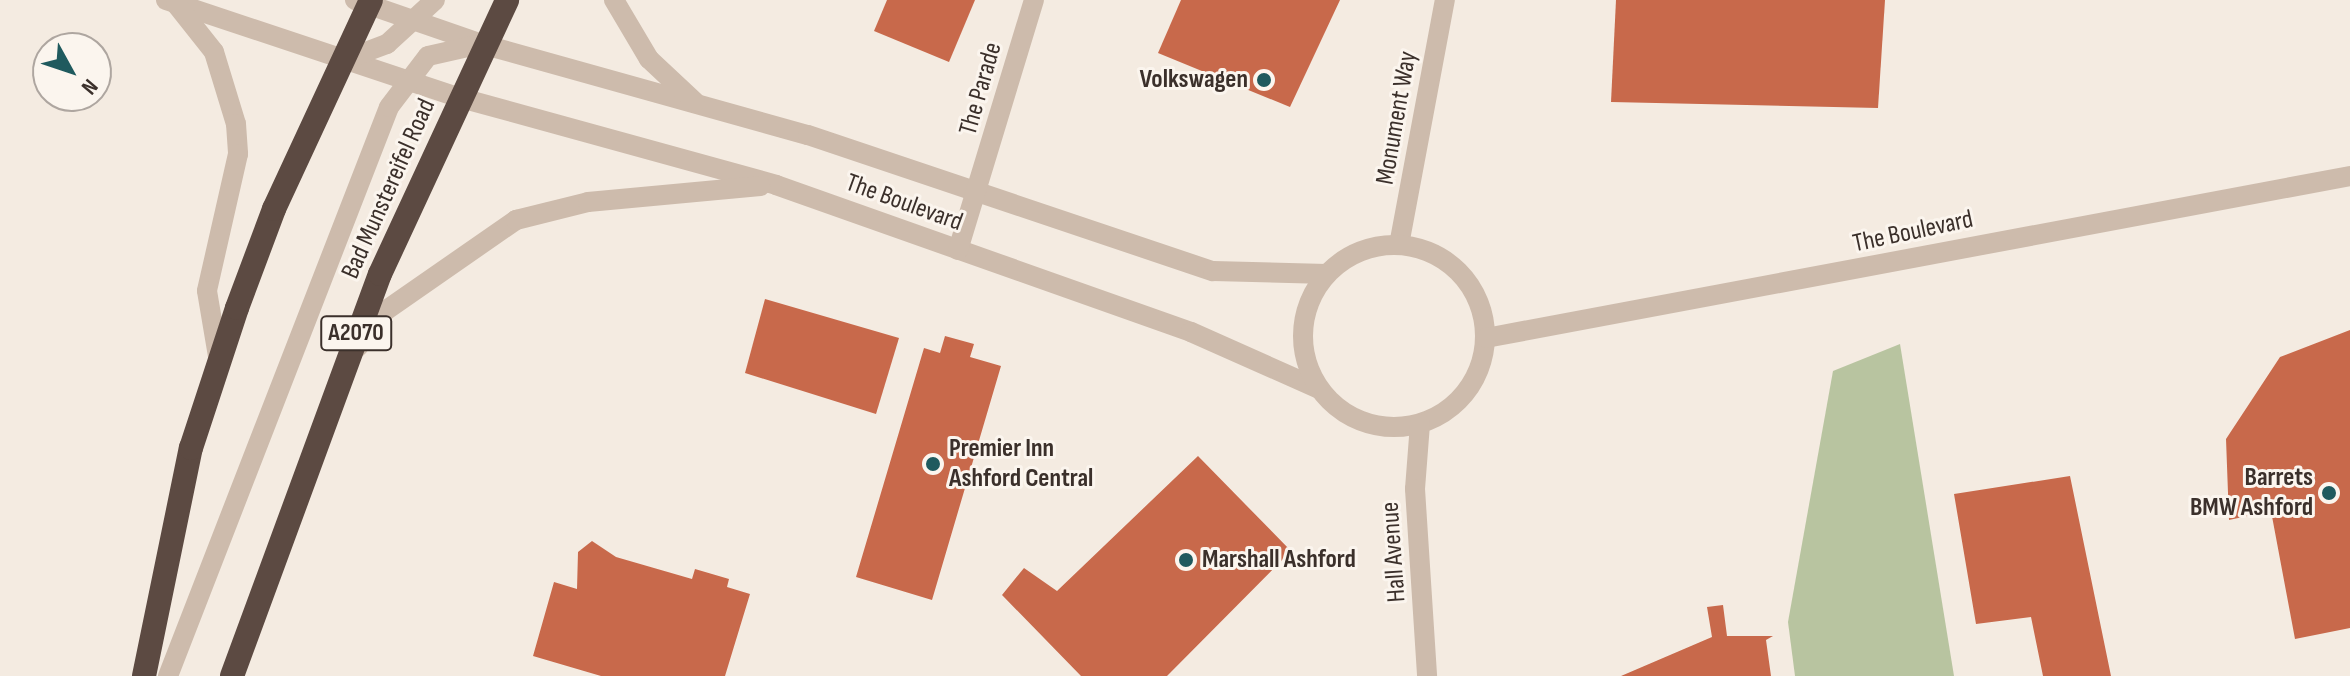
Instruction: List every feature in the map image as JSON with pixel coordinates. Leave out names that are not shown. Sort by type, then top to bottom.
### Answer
[{"type":"highway","name":"Bad Munstereifel Road","points":[[232,676],[343,366],[507,0]]},
{"type":"highway","points":[[144,676],[163,564],[219,362],[274,209],[365,1]]},
{"type":"street","points":[[340,60],[387,44],[417,21],[435,0]]},
{"type":"street","points":[[614,0],[649,59],[698,104]]},
{"type":"street","name":"The Parade","points":[[958,250],[1034,0]]},
{"type":"street","name":"Monument Way","points":[[1399,245],[1445,0]]},
{"type":"street","name":"The Boulevard","points":[[365,1],[485,45],[698,104],[1213,271],[1327,274]]},
{"type":"street","points":[[171,2],[214,52],[236,124],[238,154],[207,291],[219,362]]},
{"type":"street","name":"The Boulevard","points":[[171,2],[461,98],[776,185],[1191,332],[1319,389]]},
{"type":"street","points":[[168,676],[342,215],[408,81],[428,56],[485,45]]},
{"type":"street","name":"The Boulevard","points":[[1486,338],[2350,176]]},
{"type":"street","points":[[343,366],[385,311],[516,220],[603,200],[776,185]]},
{"type":"street","points":[[1399,245],[1430,252],[1464,277],[1480,304],[1486,338],[1464,396],[1420,424],[1376,426],[1346,415],[1319,389],[1303,332],[1327,274],[1352,255],[1399,245]]},
{"type":"street","name":"Hall Avenue","points":[[1420,424],[1415,489],[1427,676]]},
{"type":"green space","points":[[1900,344],[1954,676],[1795,676],[1788,622],[1833,371]]},
{"type":"building","points":[[887,0],[975,0],[949,62],[874,31]]},
{"type":"building","name":"Volkswagen","points":[[1181,0],[1340,0],[1290,107],[1158,53]]},
{"type":"building","points":[[1616,0],[1885,0],[1878,108],[1611,102]]},
{"type":"building","points":[[765,299],[899,338],[876,414],[745,373]]},
{"type":"building","points":[[2350,330],[2350,628],[2295,639],[2271,511],[2229,520],[2226,439],[2280,357]]},
{"type":"building","points":[[945,336],[974,344],[970,357],[1001,366],[932,600],[856,577],[924,348],[940,353]]},
{"type":"building","name":"Marshall Ashford","points":[[1198,456],[1291,551],[1167,676],[1081,676],[1002,595],[1024,568],[1057,591]]},
{"type":"building","points":[[2070,476],[2111,676],[2043,676],[2031,617],[1976,624],[1954,494]]},
{"type":"building","points":[[592,541],[616,557],[692,579],[695,569],[729,579],[727,587],[750,594],[725,676],[601,676],[533,656],[554,582],[577,589],[578,552]]},
{"type":"building","points":[[1723,605],[1727,636],[1773,636],[1766,640],[1771,676],[1621,676],[1712,637],[1707,607]]},
{"type":"place","name":"Volkswagen","points":[[1264,80]]},
{"type":"place","name":"Premier Inn Ashford Central","points":[[933,464]]},
{"type":"place","name":"Barrets BMW Ashford","points":[[2329,493]]},
{"type":"place","name":"Marshall Ashford","points":[[1186,560]]}]
